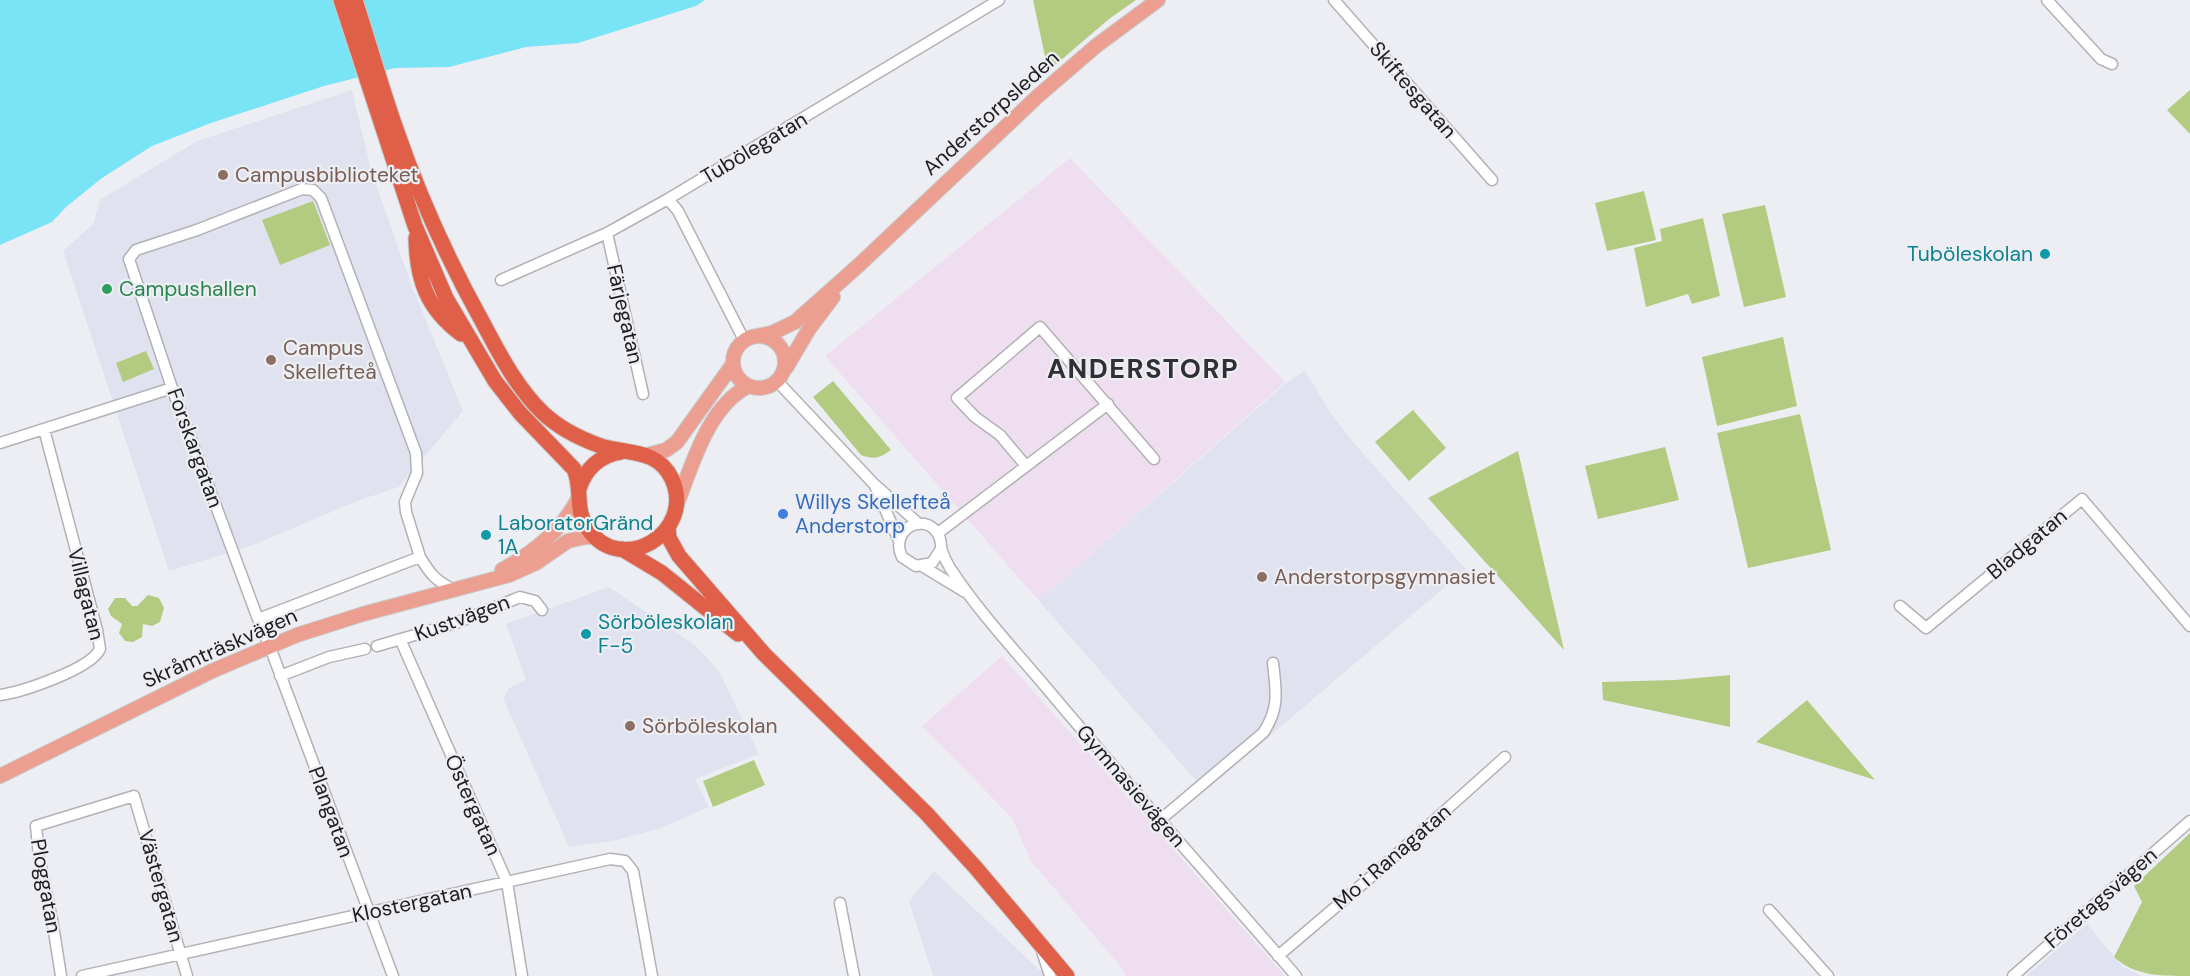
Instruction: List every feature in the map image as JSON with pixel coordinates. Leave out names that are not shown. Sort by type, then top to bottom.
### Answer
[{"type":"highway","points":[[341,0],[379,96],[440,237],[474,307],[522,390],[544,414],[578,436],[600,446],[643,454],[661,465],[671,477],[676,492],[675,510],[663,534],[648,545],[622,549],[611,547],[594,537],[583,522],[578,497],[578,481],[574,469],[520,413],[495,381],[469,340],[451,327],[426,296],[416,255],[416,226],[379,96],[355,0]]},
{"type":"highway","points":[[578,497],[586,473],[601,459],[617,452],[643,454]]},
{"type":"highway","points":[[668,527],[669,538],[679,556],[764,654],[926,813],[976,867],[1067,976]]},
{"type":"highway","points":[[622,549],[662,573],[764,654]]},
{"type":"main road","name":"Anderstorpsleden","points":[[751,338],[772,333],[795,322],[859,265],[1038,96],[1096,46],[1158,0]]},
{"type":"main road","name":"Anderstorpsleden","points":[[779,378],[809,329],[859,265]]},
{"type":"main road","points":[[643,454],[666,450],[677,442],[733,364],[735,351],[751,338],[770,338],[782,349],[785,361],[779,378],[765,387],[749,386],[739,379],[733,364]]},
{"type":"main road","points":[[675,510],[694,457],[710,426],[732,396],[749,386]]},
{"type":"main road","name":"Skråmträskvägen","points":[[468,586],[523,559],[562,524],[578,497]]},
{"type":"main road","name":"Skråmträskvägen","points":[[0,776],[188,683],[297,635],[523,569],[568,541],[594,537]]},
{"type":"street","name":"Tubölegatan","points":[[501,280],[607,233],[668,199],[999,0]]},
{"type":"street","name":"Skiftesgatan","points":[[1334,0],[1492,180]]},
{"type":"street","points":[[2047,0],[2102,58],[2112,64]]},
{"type":"street","name":"Forskargatan","points":[[270,647],[172,388],[129,259],[136,250],[197,230],[302,189],[313,190],[317,193],[367,318],[416,453],[417,473],[405,502],[420,557]]},
{"type":"street","points":[[668,199],[678,211],[751,338]]},
{"type":"street","name":"Färjegatan","points":[[607,233],[643,394]]},
{"type":"street","points":[[1026,465],[1000,435],[975,417],[957,398],[1041,327],[1154,459]]},
{"type":"street","points":[[779,378],[873,483],[919,524],[929,526],[938,533],[941,549],[932,563],[922,566],[911,564],[902,557],[899,541],[873,483]]},
{"type":"street","points":[[0,443],[172,388]]},
{"type":"street","points":[[938,533],[1108,404]]},
{"type":"street","name":"Villagatan","points":[[0,695],[26,689],[64,674],[93,658],[100,649],[44,429]]},
{"type":"street","name":"Bladgatan","points":[[1900,606],[1926,628],[2082,499],[2190,626]]},
{"type":"street","points":[[899,541],[904,531],[919,524]]},
{"type":"street","name":"Gymnasievägen","points":[[941,549],[968,594],[1296,976]]},
{"type":"street","points":[[258,619],[420,557],[436,581],[454,590]]},
{"type":"street","name":"Gymnasievägen","points":[[922,566],[968,594]]},
{"type":"street","name":"Kustvägen","points":[[377,646],[401,641],[520,597],[535,601],[542,609]]},
{"type":"street","name":"Östergatan","points":[[401,641],[507,882],[522,976]]},
{"type":"street","name":"Plangatan","points":[[270,647],[393,976]]},
{"type":"street","points":[[280,676],[328,657],[365,649]]},
{"type":"street","points":[[1160,820],[1263,733],[1271,721],[1275,707],[1273,663]]},
{"type":"street","name":"Mo i Ranagatan","points":[[1278,956],[1385,865],[1505,757]]},
{"type":"street","name":"Västergatan","points":[[134,796],[187,976]]},
{"type":"street","name":"Ploggatan","points":[[61,976],[35,833],[36,826],[134,796]]},
{"type":"street","name":"Företagsvägen","points":[[2013,976],[2190,821]]},
{"type":"street","name":"Klostergatan","points":[[82,976],[610,859],[625,861],[633,871],[652,976]]},
{"type":"street","points":[[840,903],[854,976]]},
{"type":"street","points":[[1769,910],[1828,976]]},
{"type":"street","points":[[1040,945],[1050,976]]},
{"type":"shaded area","name":"Campus Skellefteå","points":[[352,90],[371,170],[411,284],[463,411],[399,487],[360,500],[248,547],[169,571],[63,251],[93,224],[100,200],[197,141]]},
{"type":"shaded area","points":[[1070,158],[1285,382],[1039,601],[825,356]]},
{"type":"shaded area","name":"Anderstorpsgymnasiet","points":[[1305,371],[1332,415],[1354,443],[1466,569],[1205,791],[1039,601],[1286,383]]},
{"type":"shaded area","name":"Sörböleskolan","points":[[609,587],[695,645],[719,671],[759,754],[695,779],[709,807],[659,829],[612,841],[569,847],[503,698],[509,688],[526,680],[506,624]]},
{"type":"shaded area","points":[[1002,656],[1285,976],[1126,976],[1121,967],[1031,861],[1012,818],[922,726]]},
{"type":"shaded area","points":[[934,871],[1046,976],[933,976],[909,901]]},
{"type":"shaded area","points":[[2087,924],[2123,967],[2142,976],[2026,976]]},
{"type":"green space","points":[[1033,0],[1136,0],[1109,19],[1054,66],[1046,61]]},
{"type":"green space","points":[[2190,90],[2190,134],[2167,110]]},
{"type":"green space","points":[[1644,191],[1656,240],[1607,251],[1595,203]]},
{"type":"green space","points":[[313,201],[330,245],[280,265],[262,220]]},
{"type":"green space","points":[[1765,205],[1786,297],[1744,307],[1722,214]]},
{"type":"green space","points":[[1703,218],[1720,296],[1692,304],[1688,294],[1646,307],[1634,248],[1662,241],[1660,229]]},
{"type":"green space","points":[[1783,337],[1797,406],[1717,426],[1702,357]]},
{"type":"green space","points":[[146,351],[154,369],[123,382],[116,363]]},
{"type":"green space","points":[[833,381],[891,450],[877,457],[861,455],[813,397]]},
{"type":"green space","points":[[1413,410],[1446,448],[1409,481],[1375,442]]},
{"type":"green space","points":[[1800,414],[1831,550],[1748,568],[1717,433]]},
{"type":"green space","points":[[1665,447],[1679,500],[1598,519],[1585,466]]},
{"type":"green space","points":[[1518,451],[1564,650],[1428,498]]},
{"type":"green space","points":[[148,595],[159,598],[164,608],[160,622],[152,626],[143,624],[142,637],[133,642],[125,641],[119,633],[122,624],[111,616],[108,609],[115,598],[125,598],[132,606],[137,606]]},
{"type":"green space","points":[[1730,675],[1730,727],[1603,700],[1602,682],[1675,680]]},
{"type":"green space","points":[[1807,700],[1875,780],[1756,742]]},
{"type":"green space","points":[[754,760],[765,785],[713,807],[703,781]]},
{"type":"green space","points":[[2190,833],[2190,976],[2149,974],[2130,968],[2114,957],[2142,902],[2134,886]]},
{"type":"water","points":[[0,0],[705,0],[696,6],[578,43],[526,47],[449,67],[395,68],[324,86],[211,123],[152,146],[102,178],[66,207],[52,222],[0,245]]},
{"type":"place","name":"Campusbiblioteket","points":[[223,175]]},
{"type":"place","name":"Tuböleskolan","points":[[2045,254]]},
{"type":"place","name":"Campushallen","points":[[107,289]]},
{"type":"place","name":"Campus Skellefteå","points":[[271,360]]},
{"type":"place","name":"Willys Skellefteå Anderstorp","points":[[783,514]]},
{"type":"place","name":"LaboratorGränd 1A","points":[[486,535]]},
{"type":"place","name":"Anderstorpsgymnasiet","points":[[1262,577]]},
{"type":"place","name":"Sörböleskolan F-5","points":[[586,634]]},
{"type":"place","name":"Sörböleskolan","points":[[630,726]]},
{"type":"district","name":"ANDERSTORP","points":[[1143,369]]}]
